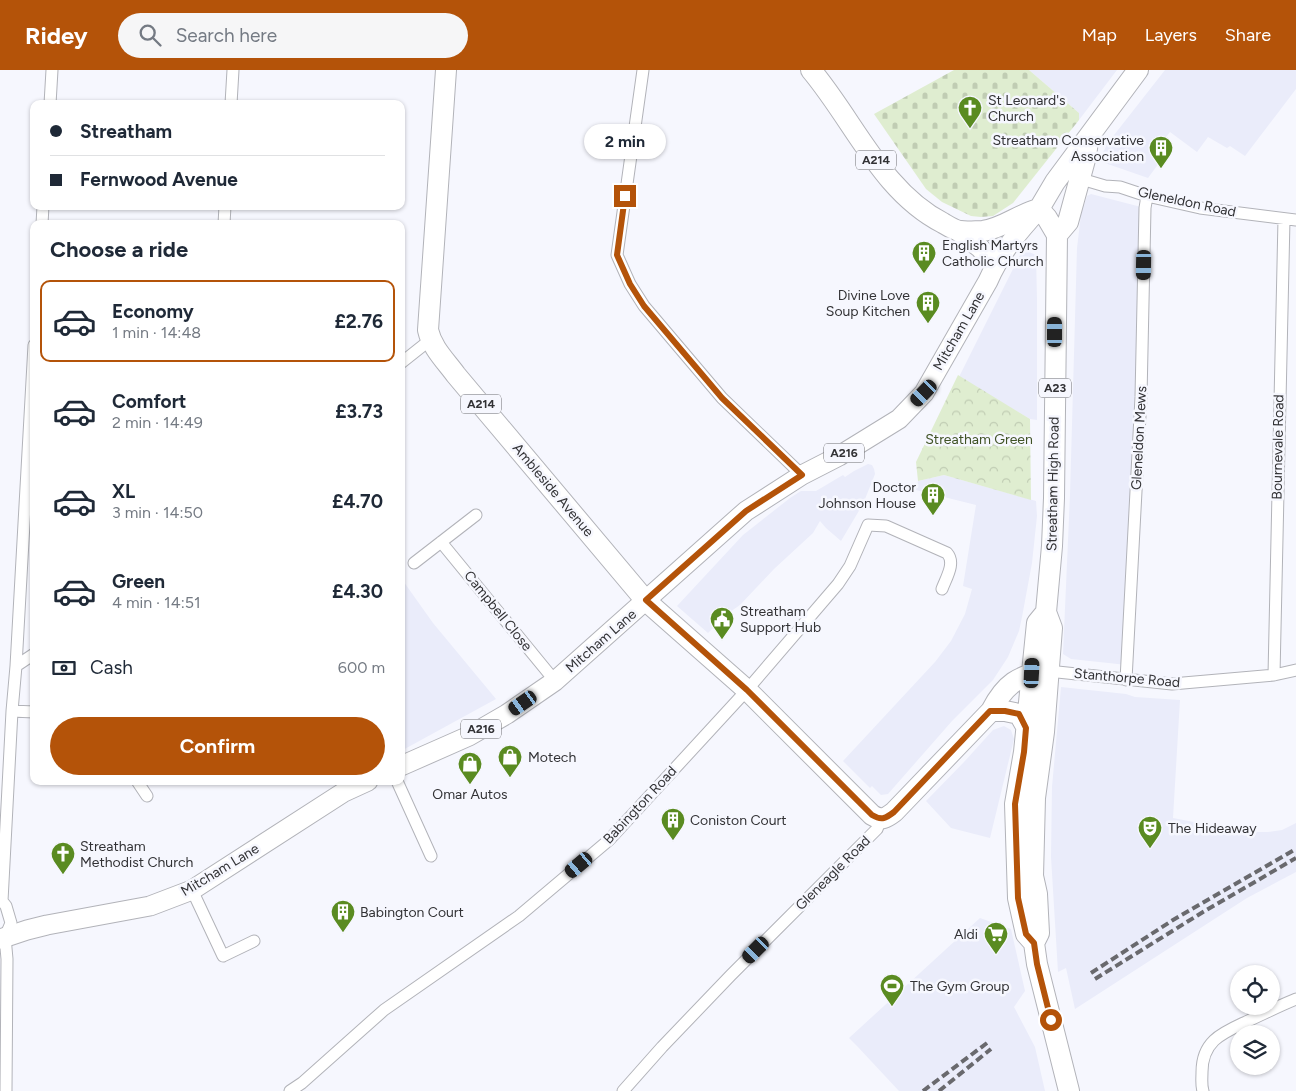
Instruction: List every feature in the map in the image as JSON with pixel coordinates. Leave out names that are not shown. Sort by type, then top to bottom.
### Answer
[{"type":"highway","points":[[430,340],[428,330],[446,70]]},
{"type":"highway","name":"A214","points":[[811,70],[889,180],[915,206],[929,216],[958,231],[984,230],[999,228],[1026,212],[1040,208]]},
{"type":"highway","name":"Streatham High Road","points":[[1040,208],[1055,182],[1138,70]]},
{"type":"highway","name":"Streatham High Road","points":[[1070,1091],[1037,964],[1034,943],[1026,934],[1020,911],[1016,859],[1015,804],[1026,728],[1052,628],[1046,612],[1054,498],[1058,235],[1068,222],[1086,156],[1088,139]]},
{"type":"highway","points":[[1040,208],[1058,235]]},
{"type":"highway","name":"Ambleside Avenue","points":[[430,340],[456,375],[646,600],[747,690],[872,815],[880,819]]},
{"type":"highway","name":"Streatham High Road","points":[[1034,943],[1040,933],[1037,894],[1033,876],[1034,804],[1044,732],[1040,672]]},
{"type":"highway","name":"Gleneagle Road","points":[[880,819],[885,819],[894,812],[990,711],[997,698],[1008,685],[1017,679],[1040,672]]},
{"type":"highway","points":[[990,711],[1005,711],[1019,714],[1026,728]]},
{"type":"main road","name":"Mitcham Lane","points":[[405,764],[469,736],[507,714],[555,681],[746,511],[802,475],[876,434],[899,418],[924,393],[988,282],[995,265],[1017,232],[1040,208]]},
{"type":"main road","points":[[958,231],[980,248],[995,265]]},
{"type":"main road","name":"Mitcham Lane","points":[[2,938],[47,925],[150,906],[192,890],[344,792],[359,785]]},
{"type":"street","points":[[50,100],[52,70]]},
{"type":"street","points":[[231,100],[234,70]]},
{"type":"street","points":[[643,70],[617,255],[630,284],[644,306],[722,398],[802,475]]},
{"type":"street","name":"Gleneldon Road","points":[[1079,180],[1088,180],[1105,186],[1120,187],[1147,196],[1200,208],[1296,220]]},
{"type":"street","name":"Gleneldon Mews","points":[[1126,680],[1141,397],[1144,208],[1147,196]]},
{"type":"street","name":"Bournevale Road","points":[[1274,675],[1284,219]]},
{"type":"street","points":[[405,361],[430,340]]},
{"type":"street","points":[[6,1091],[7,960],[2,938],[11,923],[6,906],[2,901],[30,416]]},
{"type":"street","points":[[414,563],[476,515]]},
{"type":"street","name":"Babington Road","points":[[290,1091],[302,1083],[384,1010],[519,916],[608,840],[747,690],[838,584],[850,566],[868,525],[886,526],[947,553],[950,556],[951,565],[942,589]]},
{"type":"street","name":"Campbell Close","points":[[441,542],[555,681]]},
{"type":"street","points":[[16,666],[30,657]]},
{"type":"street","name":"Stanthorpe Road","points":[[1040,672],[1172,684],[1274,675],[1296,670]]},
{"type":"street","points":[[12,711],[30,712]]},
{"type":"street","points":[[140,785],[148,796]]},
{"type":"street","points":[[399,785],[431,856]]},
{"type":"street","name":"Gleneagle Road","points":[[623,1091],[662,1046],[724,982],[877,830],[880,819]]},
{"type":"street","points":[[192,890],[223,956],[254,941]]},
{"type":"street","points":[[1203,1091],[1202,1060],[1210,1044],[1224,1032],[1296,999]]},
{"type":"shaded area","points":[[1029,70],[1117,70],[1079,120],[1079,113]]},
{"type":"shaded area","points":[[1165,70],[1296,70],[1296,89],[1245,156],[1230,146],[1227,148],[1208,137],[1197,152],[1170,132],[1154,153],[1162,159],[1148,178],[1102,162],[1101,157],[1107,144]]},
{"type":"shaded area","points":[[1091,194],[1145,208],[1127,665],[1071,659],[1063,654],[1070,495],[1077,248],[1082,206],[1084,206],[1087,196]]},
{"type":"shaded area","points":[[1029,252],[1036,255],[1037,420],[1030,419],[959,377],[1021,253]]},
{"type":"shaded area","points":[[868,464],[872,465],[875,474],[863,504],[841,541],[820,521],[813,533],[774,569],[740,605],[727,614],[708,633],[677,606],[743,535],[790,498],[801,491],[816,491],[843,475],[845,477]]},
{"type":"shaded area","points":[[944,475],[1036,501],[1037,516],[1032,563],[1022,617],[1019,631],[1008,657],[993,680],[952,721],[888,794],[881,795],[872,786],[870,788],[843,761],[935,662],[951,641],[965,614],[972,589],[963,586],[976,505],[916,490],[918,481]]},
{"type":"shaded area","points":[[405,584],[433,623],[496,699],[405,749]]},
{"type":"shaded area","points":[[1061,687],[1126,694],[1135,697],[1180,700],[1173,818],[1246,832],[1282,830],[1296,823],[1296,872],[1247,898],[1075,1009],[1066,968],[1058,972],[1051,857],[1052,787]]},
{"type":"shaded area","points":[[1004,726],[1011,730],[1014,739],[990,838],[951,828],[926,801],[993,730]]},
{"type":"shaded area","points":[[980,918],[1011,929],[1025,991],[1014,1007],[1035,1047],[1045,1091],[899,1091],[849,1038]]},
{"type":"green space","points":[[954,70],[1029,70],[1079,113],[1079,120],[1013,203],[993,216],[971,216],[942,202],[926,189],[874,114]]},
{"type":"green space","name":"Streatham Green","points":[[958,375],[1030,419],[1031,500],[944,475],[918,481],[916,462]]},
{"type":"railway","points":[[1091,973],[1173,920],[1296,849]]},
{"type":"railway","points":[[1095,979],[1203,912],[1296,858]]},
{"type":"railway","points":[[923,1091],[987,1043]]},
{"type":"railway","points":[[939,1091],[991,1049]]},
{"type":"place","name":"St Leonard's Church","points":[[970,129]]},
{"type":"place","name":"Streatham Conservative Association","points":[[1161,169]]},
{"type":"place","name":"English Martyrs Catholic Church","points":[[924,274]]},
{"type":"place","name":"Divine Love Soup Kitchen","points":[[928,324]]},
{"type":"place","name":"Doctor Johnson House","points":[[933,516]]},
{"type":"place","name":"Streatham Support Hub","points":[[722,640]]},
{"type":"place","name":"Motech","points":[[510,778]]},
{"type":"place","name":"Omar Autos","points":[[470,785]]},
{"type":"place","name":"Coniston Court","points":[[673,841]]},
{"type":"place","name":"The Hideaway","points":[[1150,849]]},
{"type":"place","name":"Streatham Methodist Church","points":[[63,875]]},
{"type":"place","name":"Babington Court","points":[[343,933]]},
{"type":"place","name":"Aldi","points":[[996,955]]},
{"type":"place","name":"The Gym Group","points":[[892,1007]]},
{"type":"route","points":[[625,196],[617,255],[630,284],[644,306],[722,398],[802,475],[746,511],[646,600],[747,690],[872,815],[880,819],[885,819],[894,812],[990,711],[1000,710],[1019,714],[1026,728],[1015,804],[1018,898],[1026,934],[1034,943],[1037,964],[1051,1020]]}]
